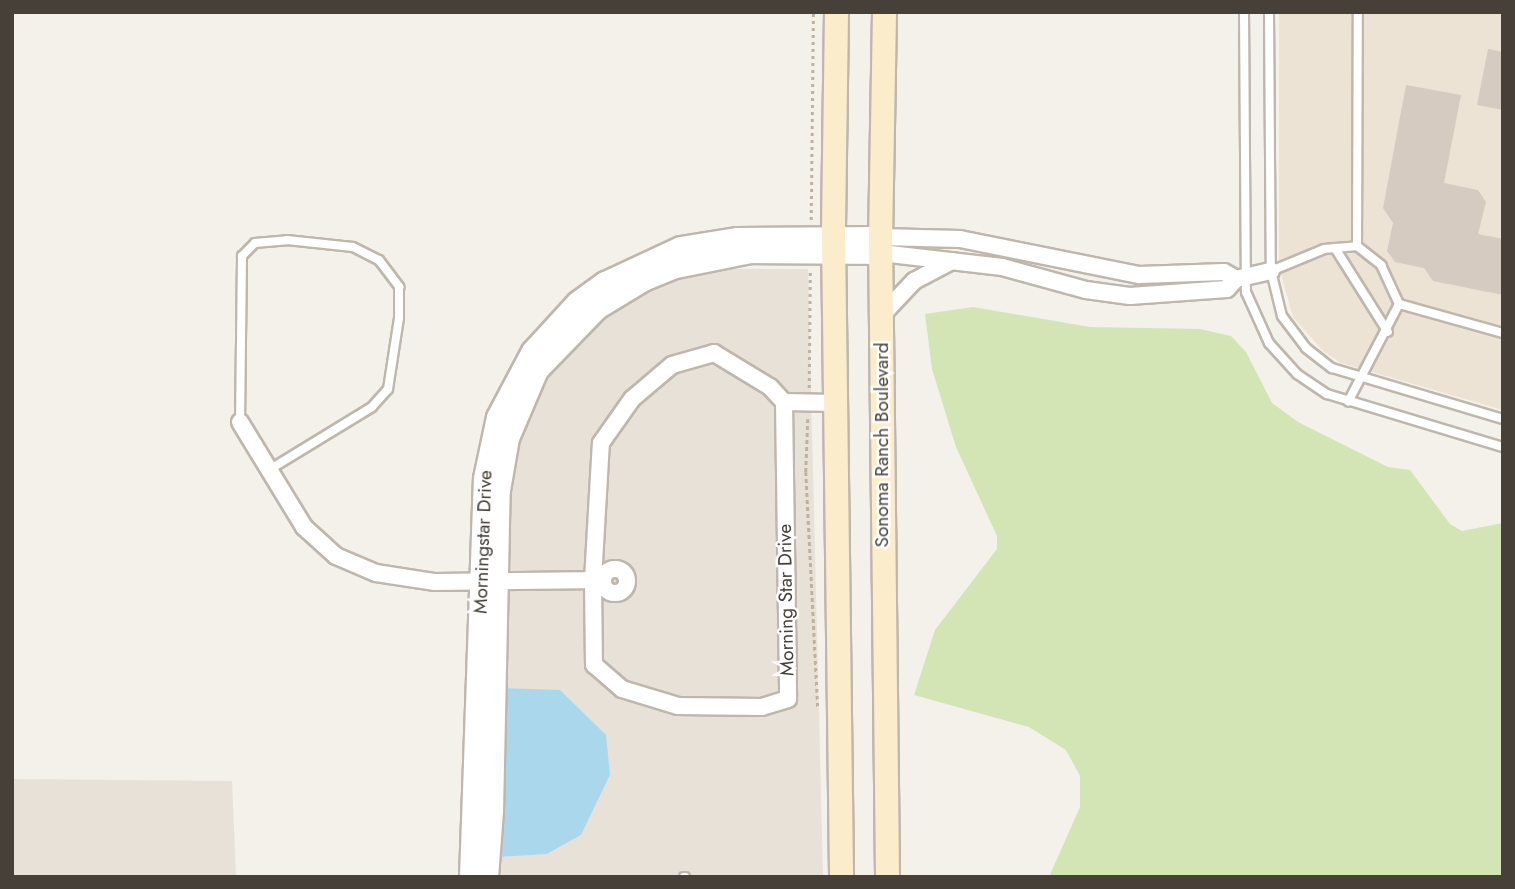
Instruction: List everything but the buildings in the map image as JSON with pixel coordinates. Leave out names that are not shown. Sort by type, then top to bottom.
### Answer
[{"type":"main road","points":[[836,12],[833,244],[841,877]]},
{"type":"main road","name":"Sonoma Ranch Boulevard","points":[[884,12],[880,245],[887,877]]},
{"type":"street","points":[[880,245],[936,237],[1017,249],[1083,267],[1139,275],[1224,272],[1241,277],[1271,271]]},
{"type":"street","name":"Morningstar Drive","points":[[487,877],[492,811],[488,580],[482,499],[491,436],[508,393],[545,335],[605,282],[660,254],[719,239],[880,245]]},
{"type":"street","points":[[880,245],[952,261],[1011,269],[1086,290],[1130,296],[1227,289],[1241,277]]},
{"type":"street","points":[[882,315],[914,281],[952,261]]},
{"type":"street","points":[[240,422],[267,471],[304,527],[336,556],[376,573],[435,582],[598,580],[601,443],[632,399],[672,365],[714,353],[770,387],[784,402],[835,403]]},
{"type":"street","name":"Morning Star Drive","points":[[598,580],[594,665],[622,689],[678,706],[762,707],[788,699],[784,402]]},
{"type":"street","name":"Morningstar Drive","points":[[470,877],[488,580]]},
{"type":"lane","points":[[1244,12],[1241,277],[1251,309],[1276,353],[1312,386],[1348,402],[1503,447]]},
{"type":"lane","points":[[1269,12],[1271,271],[1282,316],[1297,337],[1324,364],[1360,378],[1503,419]]},
{"type":"lane","points":[[1357,246],[1358,12]]},
{"type":"lane","points":[[240,422],[242,256],[255,243],[287,240],[353,247],[379,260],[398,287],[399,318],[388,389],[372,407],[267,471]]},
{"type":"lane","points":[[1271,271],[1335,248],[1357,246],[1381,265],[1399,304],[1388,332],[1348,402]]},
{"type":"lane","points":[[1335,248],[1388,332]]},
{"type":"lane","points":[[1011,269],[1017,249]]},
{"type":"lane","points":[[1399,304],[1503,333]]},
{"type":"path","points":[[813,12],[806,472],[819,722]]},
{"type":"shaded area","points":[[1279,12],[1503,12],[1503,410],[1341,363],[1323,351],[1293,317],[1279,267]]},
{"type":"shaded area","points":[[706,269],[808,269],[823,877],[494,877],[498,857],[547,854],[581,835],[610,775],[502,688],[506,469],[538,381],[587,322],[657,286]]},
{"type":"shaded area","points":[[12,779],[232,781],[236,877],[12,877]]},
{"type":"green space","points":[[973,307],[1090,327],[1200,329],[1231,336],[1246,352],[1272,403],[1298,422],[1388,467],[1410,470],[1450,524],[1462,531],[1503,523],[1503,877],[1049,877],[1080,807],[1080,776],[1066,750],[1029,727],[914,695],[935,630],[997,549],[997,536],[956,447],[932,369],[925,314]]},
{"type":"water","points":[[502,688],[560,690],[606,735],[610,775],[581,835],[547,854],[498,857]]}]
